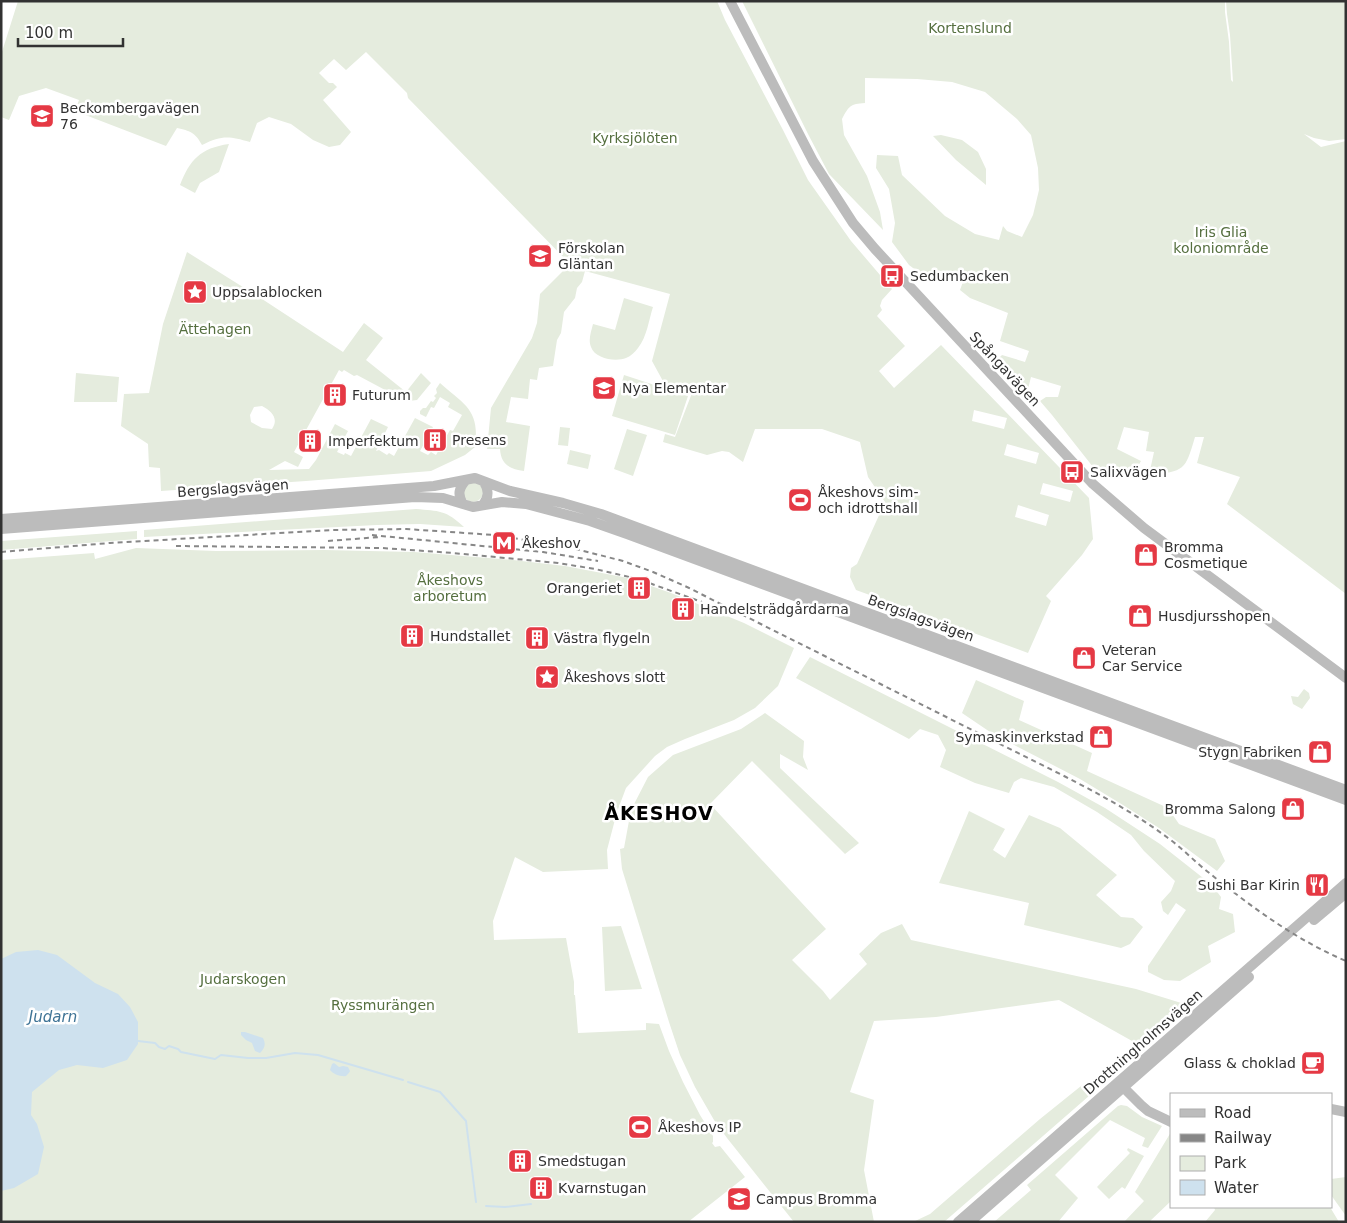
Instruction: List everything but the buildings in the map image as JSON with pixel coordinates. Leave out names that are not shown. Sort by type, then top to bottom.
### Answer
[{"type":"main road","name":"Spångavägen","points":[[730,1],[813,161],[853,223],[875,249],[1093,484],[1144,528],[1346,678]]},
{"type":"main road","name":"Bergslagsvägen","points":[[1,519],[434,486],[475,478],[510,491],[601,514],[1346,790]]},
{"type":"main road","points":[[463,504],[459,492],[466,480]]},
{"type":"main road","points":[[483,505],[488,494],[484,482]]},
{"type":"main road","name":"Bergslagsvägen","points":[[1,529],[415,497],[442,498],[473,507],[502,502],[526,504],[590,521],[1346,800]]},
{"type":"main road","name":"Drottningholmsvägen","points":[[958,1222],[1120,1085],[1335,897],[1346,883]]},
{"type":"main road","name":"Drottningholmsvägen","points":[[1335,897],[1346,893]]},
{"type":"main road","points":[[1120,1085],[1141,1105],[1170,1121]]},
{"type":"main road","name":"Drottningholmsvägen","points":[[970,1222],[1120,1085]]},
{"type":"main road","points":[[1332,1109],[1346,1112]]},
{"type":"green space","name":"Kyrksjölöten","points":[[18,1],[717,1],[808,180],[851,241],[892,289],[882,300],[880,306],[882,310],[877,316],[905,346],[879,371],[894,388],[941,345],[1089,498],[1093,539],[1082,555],[1046,596],[1051,601],[1028,653],[856,590],[850,577],[851,568],[857,564],[885,502],[868,477],[860,442],[822,429],[755,429],[743,462],[729,452],[722,451],[707,455],[663,442],[665,434],[675,437],[692,393],[664,383],[652,361],[670,294],[585,271],[582,282],[577,288],[575,298],[564,312],[553,366],[539,368],[537,380],[530,379],[528,399],[511,397],[506,422],[530,426],[524,471],[514,469],[504,462],[500,449],[487,449],[491,408],[532,338],[537,323],[540,294],[570,264],[408,98],[407,93],[366,52],[346,70],[334,59],[319,73],[329,83],[333,83],[337,87],[323,100],[351,132],[340,145],[329,147],[313,140],[291,124],[269,117],[257,123],[250,142],[220,138],[202,145],[192,133],[177,128],[166,146],[75,111],[79,100],[46,88],[19,96],[9,120],[1,117],[1,55]],"holes":[[[974,410],[1007,418],[1004,429],[972,421]],[[1007,444],[1039,453],[1036,464],[1004,455]],[[1043,483],[1073,491],[1070,502],[1040,494]],[[1018,505],[1049,515],[1046,526],[1015,517]]]},
{"type":"green space","points":[[742,1],[1225,1],[1231,80],[1233,82],[1226,1],[1346,1],[1346,139],[1329,141],[1304,134],[1321,147],[1346,141],[1346,594],[1227,504],[1240,477],[1197,463],[1204,437],[1195,437],[1189,457],[1182,467],[1170,472],[1149,475],[1154,452],[1146,451],[1149,432],[1124,427],[1117,449],[1141,461],[1134,473],[1115,476],[1097,472],[1040,401],[1046,397],[1058,397],[1061,386],[1031,377],[1028,389],[998,359],[1002,355],[1025,362],[1029,351],[1000,341],[1008,313],[970,298],[960,290],[964,279],[933,269],[929,280],[909,265],[892,242],[895,223],[889,189],[876,168],[877,155],[898,156],[902,175],[945,216],[975,234],[999,240],[1003,226],[1007,231],[1022,237],[1033,215],[1039,190],[1038,168],[1031,135],[1017,119],[985,92],[952,82],[865,78],[865,103],[851,106],[842,119],[844,135],[867,176],[880,212],[883,230],[829,174]]},
{"type":"green space","points":[[941,135],[962,140],[978,152],[986,169],[986,185],[956,160],[933,136]]},
{"type":"green space","points":[[229,144],[219,172],[200,183],[195,193],[180,185],[192,162],[197,157],[203,152]]},
{"type":"green space","name":"Ättehagen","points":[[187,252],[343,352],[364,323],[383,338],[366,360],[406,392],[421,373],[431,383],[417,400],[409,401],[357,375],[354,376],[344,370],[342,372],[339,370],[294,452],[303,457],[298,467],[285,461],[269,470],[309,469],[316,460],[335,424],[348,431],[337,452],[351,456],[371,419],[388,427],[376,451],[379,450],[387,455],[389,453],[394,456],[415,418],[433,427],[420,451],[428,455],[431,452],[436,455],[450,430],[453,431],[462,415],[448,407],[450,403],[440,397],[434,408],[431,407],[426,417],[420,414],[423,408],[426,408],[436,398],[434,396],[440,383],[469,409],[473,416],[476,435],[475,447],[465,455],[431,471],[161,491],[160,468],[149,467],[148,444],[121,426],[124,394],[149,393],[163,324]],"holes":[[[262,406],[275,419],[272,429],[262,428],[251,422],[250,415],[254,407]]]},
{"type":"green space","points":[[624,298],[653,307],[646,333],[638,348],[628,357],[617,360],[601,357],[593,351],[590,344],[593,324],[615,330]]},
{"type":"green space","points":[[76,373],[119,377],[117,402],[74,402]]},
{"type":"green space","points":[[624,375],[688,396],[675,435],[612,416]]},
{"type":"green space","points":[[560,427],[570,428],[568,446],[558,445]]},
{"type":"green space","points":[[627,429],[647,435],[633,476],[614,469]]},
{"type":"green space","points":[[570,450],[591,455],[588,469],[567,464]]},
{"type":"green space","points":[[473,482],[480,485],[483,492],[480,499],[473,502],[466,499],[463,492],[466,485]]},
{"type":"green space","points":[[416,509],[442,512],[452,517],[464,527],[420,524],[377,525],[144,537],[144,530]]},
{"type":"green space","points":[[137,531],[137,539],[1,550],[1,541]]},
{"type":"green space","name":"Judarskogen","points":[[136,548],[216,551],[324,550],[414,552],[565,566],[628,578],[671,593],[744,623],[794,648],[778,686],[755,708],[734,720],[667,747],[655,756],[626,788],[617,812],[607,850],[608,869],[543,872],[515,857],[493,921],[494,940],[566,938],[574,982],[578,1033],[646,1030],[646,1023],[659,1024],[683,1082],[713,1136],[712,1143],[715,1147],[720,1146],[745,1177],[688,1222],[1,1222],[1,560],[94,553],[95,559]]},
{"type":"green space","points":[[810,657],[1058,782],[1105,808],[1160,844],[1212,885],[1221,897],[1219,909],[1233,914],[1235,932],[1208,946],[1211,962],[1180,981],[1164,980],[1148,972],[1148,966],[1186,910],[1176,903],[1168,915],[1163,911],[1161,902],[1171,891],[1175,881],[1144,851],[1131,835],[1097,812],[1054,787],[1021,778],[1014,782],[1009,793],[975,783],[940,767],[946,750],[938,735],[920,729],[909,739],[796,678]]},
{"type":"green space","points":[[976,680],[1024,701],[1019,720],[1092,753],[1087,771],[1168,808],[1179,824],[1215,839],[1225,861],[1217,871],[1159,828],[1123,805],[1080,779],[993,734],[962,713]]},
{"type":"green space","points":[[1304,689],[1309,693],[1310,698],[1302,709],[1293,704],[1291,696],[1298,697]]},
{"type":"green space","points":[[765,713],[804,741],[803,757],[808,770],[780,754],[780,768],[859,843],[845,854],[752,761],[710,804],[826,929],[792,960],[830,1000],[867,964],[859,954],[881,933],[902,924],[911,940],[1136,989],[1191,1006],[1141,1046],[1059,1000],[936,1017],[874,1021],[850,1092],[874,1100],[864,1170],[874,1222],[794,1222],[714,1120],[695,1087],[680,1055],[622,869],[620,849],[624,848],[631,810],[648,777],[673,755],[741,729]]},
{"type":"green space","points":[[969,811],[1005,829],[993,850],[1005,858],[1029,815],[1060,828],[1117,875],[1096,895],[1121,917],[1133,918],[1143,927],[1130,944],[1121,948],[1024,925],[1029,903],[939,883]]},
{"type":"green space","points":[[621,926],[642,989],[605,991],[602,927]]},
{"type":"green space","points":[[1102,1080],[1105,1082],[944,1222],[913,1222],[930,1214],[1086,1082]]},
{"type":"green space","points":[[1121,1105],[1127,1106],[1142,1117],[1162,1126],[1148,1148],[1142,1146],[1145,1138],[1110,1120],[1055,1175],[1078,1198],[1058,1222],[994,1222],[1031,1190],[1027,1185]]},
{"type":"green space","points":[[1170,1134],[1170,1202],[1149,1222],[1124,1222],[1144,1201],[1135,1192]]},
{"type":"green space","points":[[1128,1148],[1144,1156],[1125,1189],[1122,1187],[1109,1199],[1097,1187],[1130,1153],[1127,1150]]},
{"type":"green space","points":[[1346,1177],[1346,1216],[1332,1196],[1332,1179]]},
{"type":"green space","points":[[1214,1208],[1331,1208],[1339,1222],[1205,1222],[1215,1210]]},
{"type":"water","name":"Judarn","points":[[38,950],[57,955],[95,983],[118,994],[130,1007],[138,1022],[138,1044],[127,1060],[103,1068],[77,1065],[59,1070],[32,1092],[31,1115],[37,1124],[44,1147],[38,1174],[14,1188],[1,1191],[1,959],[16,952]]},
{"type":"water","points":[[241,1032],[263,1038],[264,1046],[260,1053],[255,1051],[252,1043],[241,1035]]},
{"type":"water","points":[[334,1063],[339,1067],[348,1067],[350,1071],[346,1076],[335,1074],[330,1070]]},
{"type":"waterway","points":[[138,1041],[155,1043],[165,1049],[169,1046],[181,1052],[215,1059],[221,1055],[248,1058],[266,1058],[295,1053],[318,1055],[403,1080]]},
{"type":"waterway","points":[[408,1082],[440,1092],[466,1121],[476,1202]]},
{"type":"waterway","points":[[486,1206],[505,1207],[531,1204]]},
{"type":"railway","points":[[1,552],[110,543],[332,530],[406,529],[495,535],[572,548],[623,561],[687,587],[1105,798],[1168,838],[1224,885],[1291,933],[1346,961]]},
{"type":"railway","points":[[372,535],[543,552],[598,561]]},
{"type":"railway","points":[[328,541],[380,537]]},
{"type":"railway","points":[[176,546],[382,548],[558,563],[638,579],[702,602]]},
{"type":"place","name":"Beckombergavägen 76","points":[[42,116]]},
{"type":"place","name":"Förskolan Gläntan","points":[[540,256]]},
{"type":"place","name":"Sedumbacken","points":[[892,276]]},
{"type":"place","name":"Uppsalablocken","points":[[195,292]]},
{"type":"place","name":"Nya Elementar","points":[[604,388]]},
{"type":"place","name":"Futurum","points":[[335,395]]},
{"type":"place","name":"Presens","points":[[435,440]]},
{"type":"place","name":"Imperfektum","points":[[310,441]]},
{"type":"place","name":"Salixvägen","points":[[1072,472]]},
{"type":"place","name":"Åkeshovs sim- och idrottshall","points":[[800,500]]},
{"type":"place","name":"Åkeshov","points":[[504,543]]},
{"type":"place","name":"Bromma Cosmetique","points":[[1146,555]]},
{"type":"place","name":"Orangeriet","points":[[639,588]]},
{"type":"place","name":"Handelsträdgårdarna","points":[[683,609]]},
{"type":"place","name":"Husdjursshopen","points":[[1140,616]]},
{"type":"place","name":"Hundstallet","points":[[412,636]]},
{"type":"place","name":"Västra flygeln","points":[[537,638]]},
{"type":"place","name":"Veteran Car Service","points":[[1084,658]]},
{"type":"place","name":"Åkeshovs slott","points":[[547,677]]},
{"type":"place","name":"Symaskinverkstad","points":[[1101,737]]},
{"type":"place","name":"Stygn Fabriken","points":[[1320,752]]},
{"type":"place","name":"Bromma Salong","points":[[1293,809]]},
{"type":"place","name":"Sushi Bar Kirin","points":[[1317,885]]},
{"type":"place","name":"Glass & choklad","points":[[1313,1063]]},
{"type":"place","name":"Åkeshovs IP","points":[[640,1127]]},
{"type":"place","name":"Smedstugan","points":[[520,1161]]},
{"type":"place","name":"Kvarnstugan","points":[[541,1188]]},
{"type":"place","name":"Campus Bromma","points":[[739,1199]]},
{"type":"district","name":"ÅKESHOV","points":[[659,813]]},
{"type":"park label","name":"Kortenslund","points":[[970,28]]},
{"type":"park label","name":"Iris Glia koloniområde","points":[[1221,240]]},
{"type":"park label","name":"Åkeshovs arboretum","points":[[450,588]]},
{"type":"park label","name":"Ryssmurängen","points":[[383,1005]]}]
